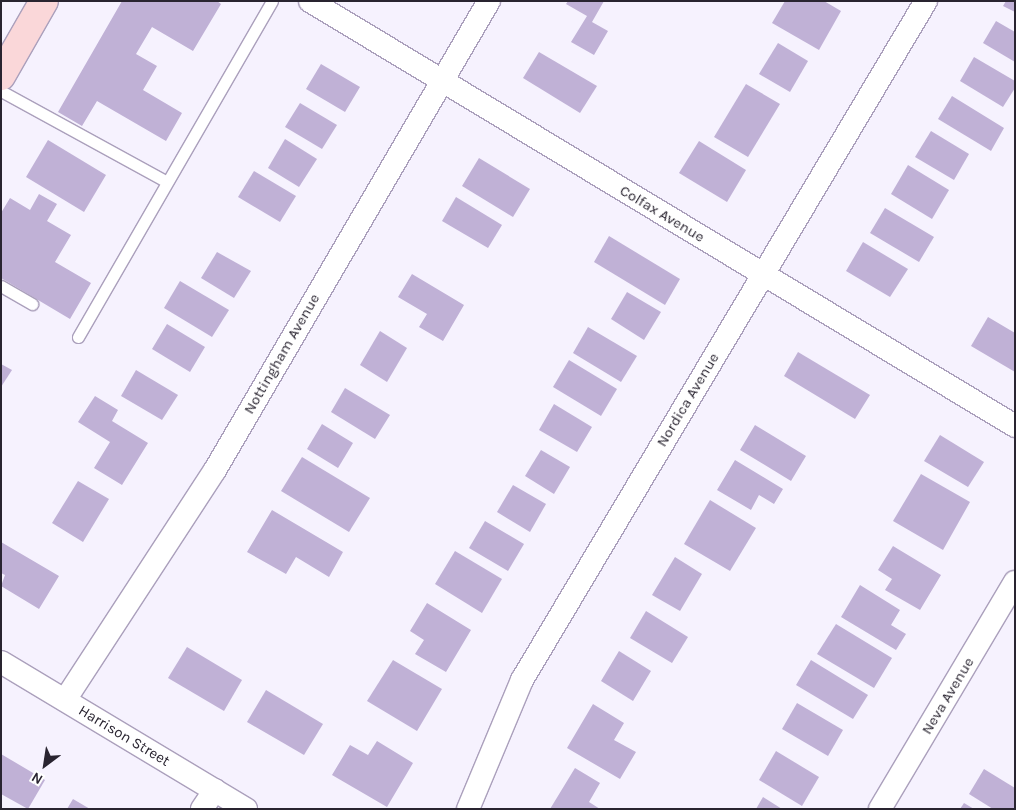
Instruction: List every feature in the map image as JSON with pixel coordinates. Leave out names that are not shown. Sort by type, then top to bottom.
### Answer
[{"type":"main road","points":[[1,76],[44,1]]},
{"type":"street","name":"Colfax Avenue","points":[[310,1],[441,82],[1015,426]]},
{"type":"street","name":"Nottingham Avenue","points":[[65,700],[215,470],[489,1]]},
{"type":"street","name":"Nordica Avenue","points":[[468,809],[522,680],[926,1]]},
{"type":"street","name":"Neva Avenue","points":[[880,809],[1015,582]]},
{"type":"street","name":"Harrison Street","points":[[1,662],[246,809]]},
{"type":"street","points":[[202,809],[215,790]]},
{"type":"lane","points":[[78,337],[272,1]]},
{"type":"lane","points":[[1,91],[167,182]]},
{"type":"lane","points":[[1,286],[32,304]]},
{"type":"building","points":[[122,1],[217,1],[221,4],[193,51],[152,27],[136,54],[157,66],[143,90],[182,113],[166,141],[97,101],[82,126],[58,112]]},
{"type":"building","points":[[568,1],[604,1],[592,22],[608,31],[594,55],[571,42],[587,16],[566,4]]},
{"type":"building","points":[[785,1],[824,1],[841,11],[819,50],[772,23]]},
{"type":"building","points":[[1006,1],[1015,1],[1015,12],[1003,6]]},
{"type":"building","points":[[996,21],[1015,32],[1015,62],[983,43]]},
{"type":"building","points":[[778,43],[808,61],[790,92],[759,74]]},
{"type":"building","points":[[539,52],[597,86],[580,113],[523,78]]},
{"type":"building","points":[[974,57],[1015,81],[1015,88],[1003,107],[960,81]]},
{"type":"building","points":[[321,64],[360,87],[345,112],[306,89]]},
{"type":"building","points":[[746,84],[780,104],[748,157],[714,137]]},
{"type":"building","points":[[952,96],[1004,128],[991,151],[938,119]]},
{"type":"building","points":[[300,103],[337,125],[322,149],[285,127]]},
{"type":"building","points":[[931,131],[969,154],[954,180],[915,157]]},
{"type":"building","points":[[285,139],[317,159],[299,187],[268,168]]},
{"type":"building","points":[[48,140],[106,175],[84,212],[26,177]]},
{"type":"building","points":[[699,141],[746,170],[727,202],[679,173]]},
{"type":"building","points":[[479,158],[530,189],[513,217],[462,186]]},
{"type":"building","points":[[908,165],[949,190],[932,219],[891,194]]},
{"type":"building","points":[[254,171],[296,196],[280,222],[238,197]]},
{"type":"building","points":[[39,194],[57,204],[47,221],[71,235],[55,262],[91,283],[70,319],[1,278],[1,213],[10,198],[30,210]]},
{"type":"building","points":[[456,197],[502,225],[488,248],[442,221]]},
{"type":"building","points":[[885,208],[934,237],[919,262],[870,233]]},
{"type":"building","points":[[609,236],[680,279],[665,305],[594,262]]},
{"type":"building","points":[[863,242],[908,269],[890,297],[846,271]]},
{"type":"building","points":[[217,252],[251,271],[234,298],[201,278]]},
{"type":"building","points":[[412,274],[464,305],[443,341],[419,327],[427,314],[398,297]]},
{"type":"building","points":[[180,281],[229,310],[212,337],[164,308]]},
{"type":"building","points":[[627,292],[661,312],[644,340],[611,319]]},
{"type":"building","points":[[988,317],[1015,333],[1015,372],[971,346]]},
{"type":"building","points":[[167,324],[205,347],[190,372],[152,349]]},
{"type":"building","points":[[588,327],[637,356],[621,382],[573,353]]},
{"type":"building","points":[[380,331],[407,348],[387,382],[360,365]]},
{"type":"building","points":[[798,352],[870,395],[855,419],[784,376]]},
{"type":"building","points":[[569,360],[617,389],[601,416],[553,387]]},
{"type":"building","points":[[1,364],[12,370],[1,387]]},
{"type":"building","points":[[136,370],[178,395],[162,420],[121,396]]},
{"type":"building","points":[[345,388],[390,415],[375,439],[331,412]]},
{"type":"building","points":[[95,396],[118,410],[112,421],[148,443],[122,485],[94,468],[110,442],[78,422]]},
{"type":"building","points":[[554,404],[592,427],[577,452],[539,430]]},
{"type":"building","points":[[322,424],[353,443],[338,468],[307,449]]},
{"type":"building","points":[[755,425],[806,456],[791,481],[740,450]]},
{"type":"building","points":[[940,435],[984,462],[968,487],[924,461]]},
{"type":"building","points":[[541,450],[570,467],[554,494],[525,476]]},
{"type":"building","points":[[302,457],[370,498],[349,532],[281,491]]},
{"type":"building","points":[[735,460],[783,489],[774,504],[759,495],[751,510],[717,490]]},
{"type":"building","points":[[921,474],[970,502],[943,550],[893,521]]},
{"type":"building","points":[[78,481],[109,499],[83,542],[52,523]]},
{"type":"building","points":[[513,485],[546,504],[530,532],[497,512]]},
{"type":"building","points":[[710,500],[756,528],[730,571],[684,544]]},
{"type":"building","points":[[272,510],[343,552],[329,577],[296,557],[286,574],[247,552]]},
{"type":"building","points":[[485,521],[524,544],[508,571],[469,548]]},
{"type":"building","points":[[1,542],[59,576],[39,609],[1,586],[5,575],[1,573]]},
{"type":"building","points":[[893,546],[941,575],[920,610],[885,590],[892,579],[878,570]]},
{"type":"building","points":[[455,551],[502,579],[482,613],[435,584]]},
{"type":"building","points":[[675,557],[702,574],[680,611],[652,595]]},
{"type":"building","points":[[860,585],[900,610],[891,625],[906,634],[896,650],[841,617]]},
{"type":"building","points":[[427,603],[471,630],[446,672],[415,654],[424,640],[410,631]]},
{"type":"building","points":[[646,611],[688,637],[672,663],[630,638]]},
{"type":"building","points":[[836,624],[892,658],[874,688],[817,654]]},
{"type":"building","points":[[187,647],[242,680],[224,711],[168,678]]},
{"type":"building","points":[[619,651],[651,671],[633,701],[601,681]]},
{"type":"building","points":[[393,660],[442,689],[417,731],[367,701]]},
{"type":"building","points":[[811,660],[868,695],[853,719],[796,685]]},
{"type":"building","points":[[266,690],[323,724],[304,755],[247,722]]},
{"type":"building","points":[[797,703],[843,730],[828,756],[782,729]]},
{"type":"building","points":[[593,704],[624,723],[614,740],[636,752],[620,779],[567,748]]},
{"type":"building","points":[[377,741],[413,763],[387,807],[332,775],[350,745],[368,755]]},
{"type":"building","points":[[776,751],[819,777],[802,806],[759,780]]},
{"type":"building","points":[[1,754],[45,780],[28,809],[1,794]]},
{"type":"building","points":[[575,768],[600,783],[589,802],[600,809],[550,809]]},
{"type":"building","points":[[984,769],[1015,788],[1015,809],[993,809],[969,794]]},
{"type":"building","points":[[763,797],[782,809],[756,809]]},
{"type":"building","points":[[73,799],[90,809],[67,809]]},
{"type":"building","points":[[964,803],[974,809],[960,809]]}]
